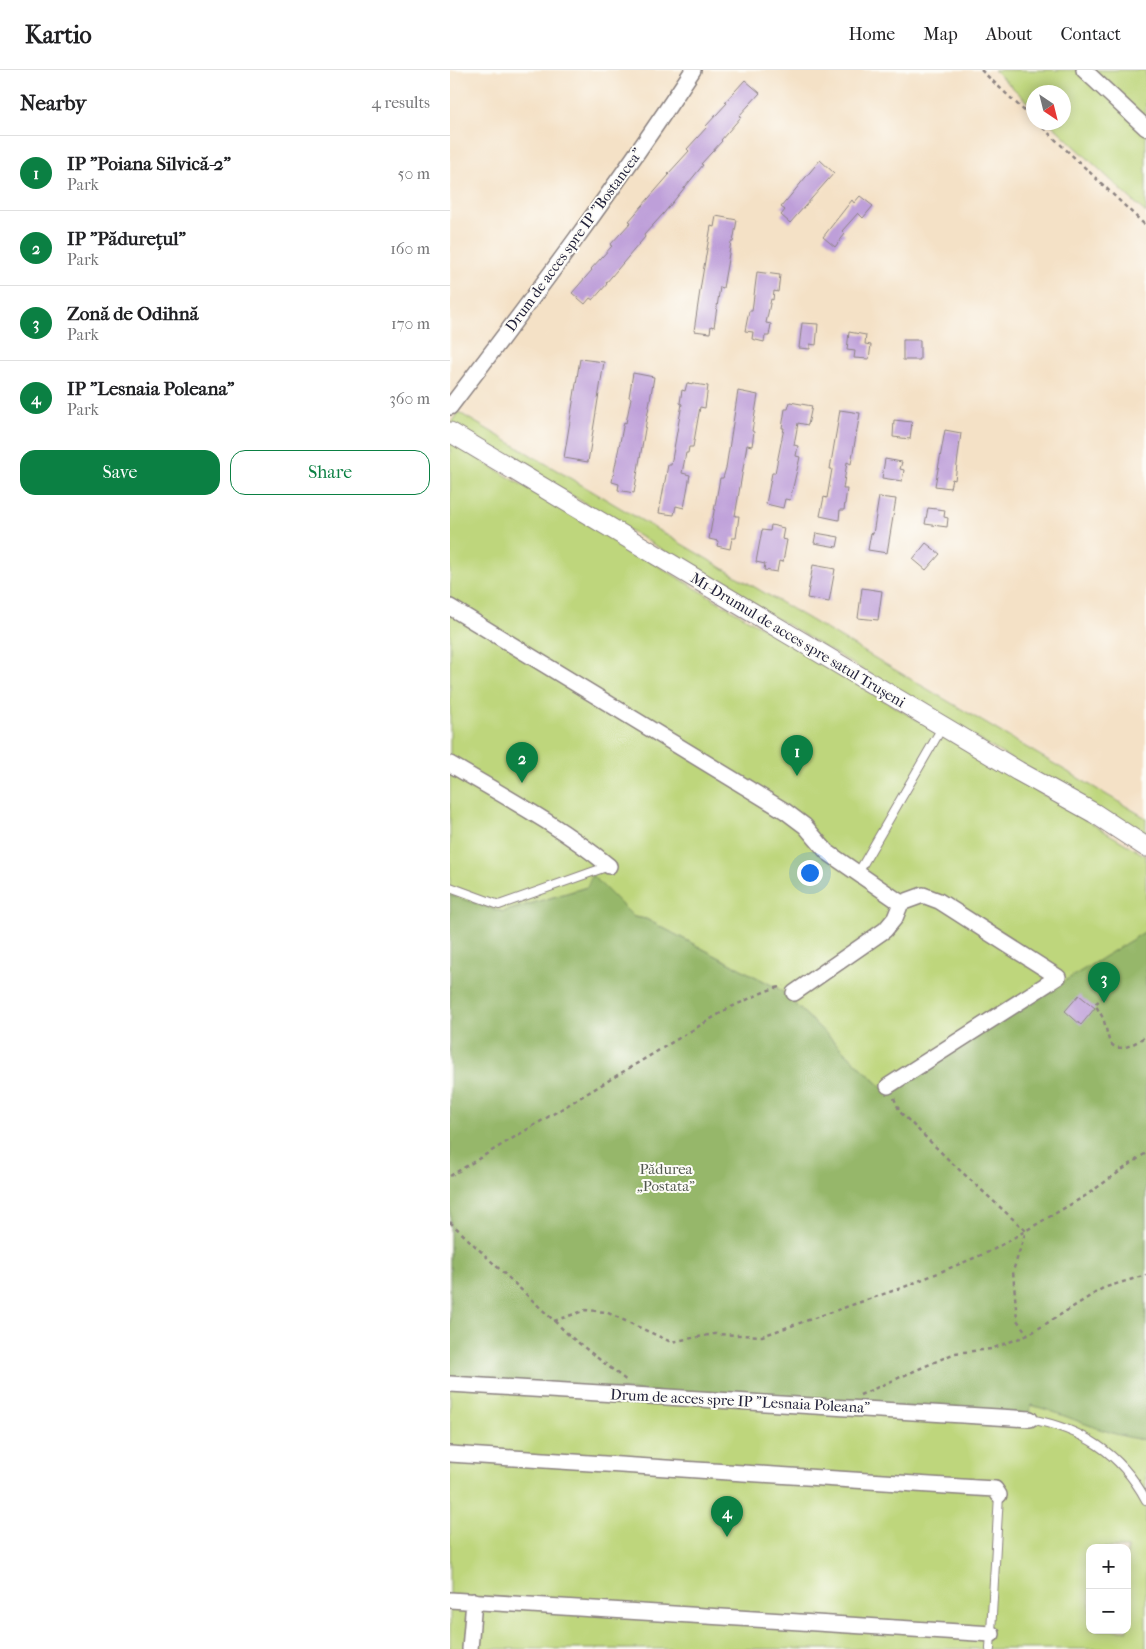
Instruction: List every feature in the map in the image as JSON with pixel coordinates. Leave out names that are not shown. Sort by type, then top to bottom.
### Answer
[{"type":"street","name":"Drum de acces spre IP \"Bostancea\"","points":[[450,407],[645,143],[693,70]]},
{"type":"street","points":[[1084,70],[1146,128]]},
{"type":"street","name":"M1-Drumul de acces spre satul Trușeni","points":[[450,432],[1018,771],[1094,813],[1146,847]]},
{"type":"street","points":[[450,607],[785,812],[805,826],[827,852],[901,902]]},
{"type":"street","points":[[450,764],[560,830],[584,846],[608,866]]},
{"type":"street","points":[[888,1086],[1058,978],[939,901],[923,895],[901,902]]},
{"type":"street","points":[[794,993],[885,930],[895,918],[901,902]]},
{"type":"street","name":"Drum de acces spre IP \"Lesnaia Poleana\"","points":[[450,1384],[1030,1419]]},
{"type":"street","points":[[450,1454],[995,1489],[999,1496]]},
{"type":"street","points":[[450,1600],[992,1634]]},
{"type":"street","points":[[470,1649],[474,1601]]},
{"type":"lane","points":[[858,874],[943,726]]},
{"type":"lane","points":[[450,888],[499,905],[608,866]]},
{"type":"lane","points":[[1030,1419],[1070,1429],[1106,1450],[1130,1475],[1146,1500]]},
{"type":"lane","points":[[990,1649],[999,1496]]},
{"type":"path","points":[[981,70],[1026,112]]},
{"type":"path","points":[[1044,130],[1146,226]]},
{"type":"path","points":[[450,1176],[729,1008],[766,991],[784,986],[794,993]]},
{"type":"path","points":[[1105,996],[1095,1004],[1102,1016],[1110,1042],[1114,1047],[1120,1048],[1132,1044],[1146,1036]]},
{"type":"path","points":[[888,1086],[900,1112],[952,1163],[1026,1230]]},
{"type":"path","points":[[554,1321],[586,1310],[606,1312],[671,1342],[714,1334],[762,1336],[904,1287],[991,1251],[1085,1196],[1146,1154]]},
{"type":"path","points":[[450,1222],[571,1337],[616,1371],[642,1395]]},
{"type":"path","points":[[1026,1230],[1013,1270],[1017,1320],[1028,1335]]},
{"type":"path","points":[[837,1406],[955,1353],[991,1349],[1028,1335],[1103,1288],[1146,1275]]},
{"type":"green space","points":[[994,70],[1146,70],[1146,213],[1057,130],[1071,130],[1071,85],[1026,85],[1026,100]]},
{"type":"green space","points":[[458,412],[1146,818],[1146,840],[451,423]]},
{"type":"green space","points":[[450,442],[1146,856],[1146,1048],[886,1091],[779,989],[646,919],[634,917],[592,876],[587,887],[503,912],[450,895]]},
{"type":"green space","name":"Pădurea „Postata”","points":[[592,875],[634,917],[646,919],[779,989],[886,1091],[1146,931],[1146,1440],[1102,1430],[1031,1405],[1030,1414],[450,1380],[450,895],[503,912],[587,887]]},
{"type":"green space","points":[[450,1380],[1014,1413],[1013,1426],[1029,1427],[1031,1405],[1137,1439],[1146,1440],[1146,1649],[450,1649]]},
{"type":"building","points":[[745,80],[760,93],[739,116],[741,117],[644,235],[645,237],[607,284],[593,300],[590,298],[585,304],[572,293],[631,222],[629,221],[689,151],[687,149],[727,103],[725,102]]},
{"type":"building","points":[[820,160],[834,173],[790,223],[781,215],[785,210],[781,207]]},
{"type":"building","points":[[860,196],[873,206],[863,218],[858,213],[842,231],[845,234],[835,247],[823,237],[852,200],[854,203]]},
{"type":"building","points":[[716,216],[737,220],[723,288],[720,287],[714,327],[711,326],[710,333],[694,331],[711,226],[714,227]]},
{"type":"building","points":[[757,272],[780,275],[778,292],[774,291],[766,323],[771,324],[769,336],[765,336],[764,342],[752,339],[753,332],[745,331],[749,311],[752,311]]},
{"type":"building","points":[[802,323],[818,324],[816,345],[810,344],[810,349],[799,348]]},
{"type":"building","points":[[849,332],[866,335],[865,344],[871,345],[869,359],[854,358],[855,351],[847,350]]},
{"type":"building","points":[[903,340],[920,340],[920,360],[903,360]]},
{"type":"building","points":[[580,359],[604,362],[588,462],[564,458]]},
{"type":"building","points":[[633,373],[654,377],[634,493],[618,490],[619,484],[612,482],[624,422],[626,423],[631,398],[629,397]]},
{"type":"building","points":[[687,383],[708,386],[705,408],[700,407],[693,447],[689,447],[688,453],[686,453],[682,473],[690,475],[684,508],[676,506],[674,515],[659,513],[668,465],[671,465],[682,404],[680,403],[682,390],[685,391]]},
{"type":"building","points":[[738,391],[758,395],[752,431],[754,432],[752,446],[747,445],[735,516],[739,516],[736,538],[732,538],[730,549],[717,546],[718,541],[709,539],[720,478],[723,478],[726,468]]},
{"type":"building","points":[[790,402],[812,406],[808,425],[798,423],[794,445],[798,446],[796,456],[800,457],[790,500],[785,499],[783,508],[766,504],[772,473],[775,473],[784,428],[782,428],[785,409],[788,409]]},
{"type":"building","points":[[840,410],[860,413],[851,464],[847,462],[843,489],[847,489],[844,510],[840,510],[839,520],[820,516],[824,497],[827,498]]},
{"type":"building","points":[[894,420],[912,422],[910,439],[893,437]]},
{"type":"building","points":[[945,430],[961,433],[955,480],[952,479],[950,488],[935,486]]},
{"type":"building","points":[[885,459],[902,462],[900,469],[904,470],[902,481],[882,478]]},
{"type":"building","points":[[879,497],[896,499],[887,553],[868,550],[871,533],[873,534]]},
{"type":"building","points":[[928,508],[945,510],[944,517],[948,518],[947,527],[925,524]]},
{"type":"building","points":[[771,525],[784,528],[782,539],[787,540],[783,562],[779,561],[777,572],[764,570],[765,564],[756,562],[762,530],[770,531]]},
{"type":"building","points":[[816,533],[839,537],[837,547],[814,543]]},
{"type":"building","points":[[926,543],[940,554],[926,570],[913,559]]},
{"type":"building","points":[[813,565],[835,569],[829,602],[807,598]]},
{"type":"building","points":[[862,588],[882,591],[878,620],[858,618]]},
{"type":"building","points":[[1079,995],[1095,1008],[1081,1025],[1065,1011]]},
{"type":"place","name":"IP \"Poiana Silvică-2\"","points":[[797,776]]},
{"type":"place","name":"IP \"Pădurețul\"","points":[[522,783]]},
{"type":"place","name":"Zonă de Odihnă","points":[[1104,1003]]},
{"type":"place","name":"IP \"Lesnaia Poleana\"","points":[[727,1537]]}]
